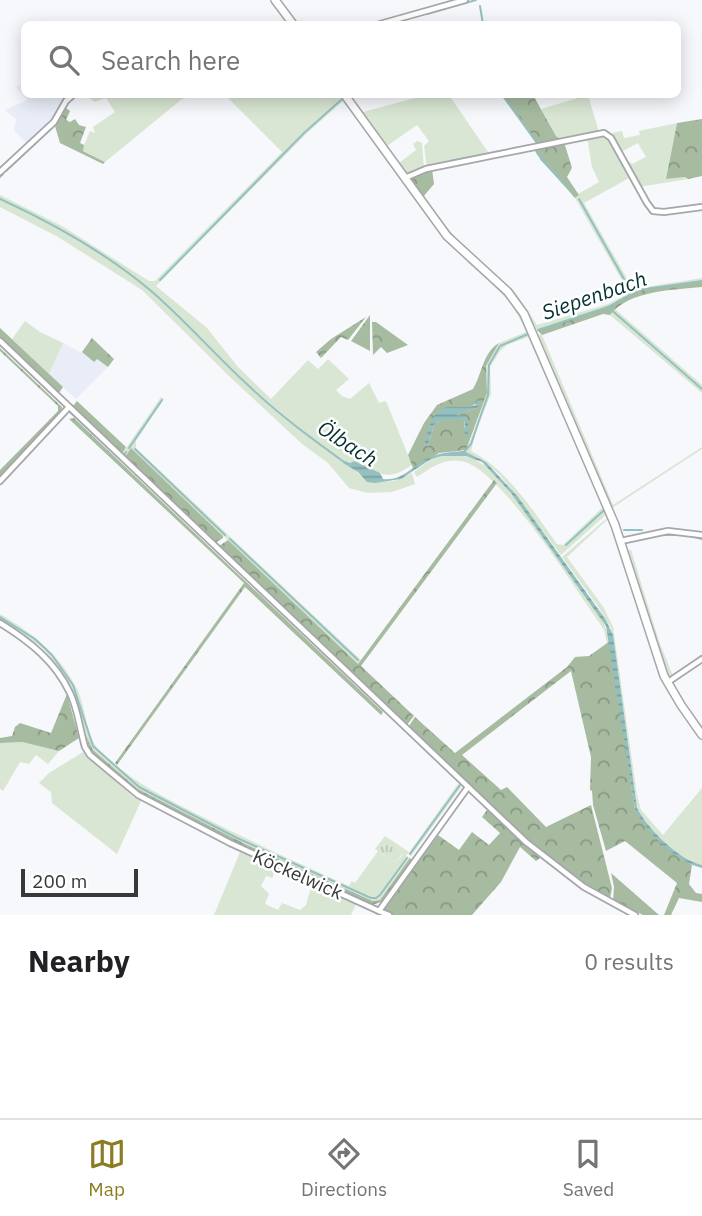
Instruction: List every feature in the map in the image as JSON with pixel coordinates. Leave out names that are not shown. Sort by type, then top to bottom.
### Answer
[{"type":"main road","points":[[275,0],[291,21]]},
{"type":"main road","points":[[347,98],[447,236],[508,292],[524,314],[621,541],[656,656],[668,682],[702,735]]},
{"type":"street","points":[[390,21],[465,0]]},
{"type":"street","points":[[0,172],[54,122],[69,98]]},
{"type":"street","points":[[405,179],[426,169],[607,134],[653,211],[702,207]]},
{"type":"street","points":[[0,341],[526,842],[565,874],[635,915]]},
{"type":"street","points":[[0,481],[69,407]]},
{"type":"street","points":[[621,541],[668,531],[702,535]]},
{"type":"street","name":"Köckelwick","points":[[0,623],[39,649],[66,687],[90,755],[138,796],[230,843],[389,915]]},
{"type":"street","points":[[668,682],[702,659]]},
{"type":"street","points":[[379,911],[468,787]]},
{"type":"shaded area","points":[[25,98],[64,98],[52,120],[26,143],[14,130],[16,119],[5,110],[27,100]]},
{"type":"shaded area","points":[[63,343],[94,362],[96,359],[108,367],[76,399],[49,374]]},
{"type":"green space","points":[[89,98],[106,98],[95,102]]},
{"type":"green space","points":[[106,98],[186,98],[105,162],[82,150],[90,131],[95,133],[93,127],[115,112]]},
{"type":"green space","points":[[228,98],[340,98],[343,101],[305,135],[156,286],[207,328],[238,367],[271,399],[308,360],[318,369],[328,359],[349,379],[336,390],[342,396],[350,399],[369,383],[379,403],[386,401],[412,465],[389,475],[354,461],[345,461],[368,482],[394,481],[412,473],[415,484],[392,492],[368,493],[349,488],[328,463],[302,444],[142,290],[58,237],[0,207],[0,195],[62,226],[149,281],[155,281],[282,152]]},
{"type":"green space","points":[[351,98],[363,112],[415,98],[451,98],[488,152],[536,143],[537,146],[427,168],[424,146],[429,141],[417,125],[387,146]]},
{"type":"green space","points":[[503,98],[535,98],[556,136],[564,142],[572,168],[567,177],[579,195],[575,198],[538,156],[535,151],[536,143]]},
{"type":"green space","points":[[578,98],[589,98],[599,132],[562,141],[556,136],[541,109]]},
{"type":"green space","points":[[66,108],[70,111],[66,120],[70,122],[75,119],[79,125],[86,127],[80,143],[84,145],[83,151],[105,162],[103,164],[60,143],[55,126]]},
{"type":"green space","points":[[702,119],[702,176],[666,179],[677,123]]},
{"type":"green space","points":[[677,123],[666,179],[688,179],[639,187],[627,164],[646,157],[638,143],[621,152],[612,133],[622,131],[624,138],[640,135],[639,131]]},
{"type":"green space","points":[[607,135],[655,212],[702,208],[651,215],[631,177],[584,203],[633,289],[702,278],[702,281],[638,290],[608,307],[537,330],[513,292],[455,239],[423,197],[459,242],[515,292],[537,325],[608,304],[628,291],[575,198],[599,182],[592,167],[587,137]]},
{"type":"green space","points":[[417,141],[422,143],[424,169],[407,174],[399,163],[416,150],[413,144]]},
{"type":"green space","points":[[432,169],[434,184],[423,197],[411,180],[412,177]]},
{"type":"green space","points":[[470,261],[504,290],[521,312],[607,514],[561,555],[500,475],[486,462],[464,451],[487,393],[486,366],[499,343],[526,332],[509,302],[467,262]],"holes":[[[528,337],[603,507],[563,545],[557,544],[509,481],[485,459],[471,451],[477,427],[491,394],[490,367],[507,345]]]},
{"type":"green space","points":[[702,281],[702,287],[653,293],[628,300],[610,315],[603,314],[542,335],[537,330],[608,307],[638,290]]},
{"type":"green space","points":[[615,309],[702,385],[702,393],[610,315]]},
{"type":"green space","points":[[370,315],[370,351],[351,341]]},
{"type":"green space","points":[[366,317],[348,340],[341,337],[321,358],[316,352],[331,339]]},
{"type":"green space","points":[[25,321],[63,343],[49,374],[12,339]]},
{"type":"green space","points":[[372,322],[376,322],[408,345],[387,353],[381,347],[373,355]]},
{"type":"green space","points":[[0,328],[63,387],[59,393],[0,338]]},
{"type":"green space","points":[[538,334],[542,335],[613,505],[702,449],[612,508]]},
{"type":"green space","points":[[92,338],[114,359],[108,367],[97,359],[94,362],[82,352]]},
{"type":"green space","points":[[499,343],[486,366],[487,393],[466,450],[439,453],[413,468],[408,455],[424,423],[437,405],[473,389],[489,352]],"holes":[[[480,401],[477,408],[455,415],[468,419],[468,433],[464,427],[465,420],[441,420],[434,425],[428,446],[424,446],[430,426],[447,407],[465,408]]]},
{"type":"green space","points":[[0,348],[62,407],[55,421],[0,477],[0,470],[58,411],[58,406],[0,351]]},
{"type":"green space","points":[[161,397],[164,399],[136,441],[136,448],[361,660],[358,664],[131,448],[125,457],[122,454]]},
{"type":"green space","points":[[77,401],[126,447],[122,454],[74,409]]},
{"type":"green space","points":[[74,418],[383,712],[381,715],[245,587],[117,765],[115,763],[244,583],[69,419]]},
{"type":"green space","points":[[131,448],[223,538],[215,543],[125,457]]},
{"type":"green space","points":[[447,455],[475,460],[504,485],[602,618],[610,641],[607,643],[604,630],[552,553],[494,483],[476,468],[455,460],[438,464],[417,477],[414,472],[431,459]]},
{"type":"green space","points":[[494,480],[497,483],[361,666],[414,716],[407,725],[219,546],[228,540],[358,664]]},
{"type":"green space","points":[[607,518],[610,519],[652,651],[608,519],[567,557],[604,608],[613,627],[641,810],[663,835],[702,788],[702,865],[674,850],[649,825],[637,808],[611,628],[562,557]]},
{"type":"green space","points":[[628,550],[631,550],[659,641],[673,676],[702,656],[670,679],[657,646]]},
{"type":"green space","points":[[0,614],[23,628],[53,654],[80,695],[88,729],[95,744],[123,771],[147,787],[236,833],[349,886],[352,881],[355,883],[378,851],[396,863],[403,854],[410,858],[380,900],[374,901],[245,844],[138,789],[93,750],[72,689],[44,649],[0,619]]},
{"type":"green space","points":[[610,641],[635,810],[660,841],[692,865],[689,884],[696,893],[702,894],[702,902],[679,898],[671,915],[664,915],[677,883],[625,841],[606,851],[590,790],[591,757],[571,671],[462,755],[501,790],[507,787],[546,827],[591,805],[612,888],[610,899],[582,882],[529,841],[409,726],[415,717],[455,753],[567,667],[575,657],[589,656]]},
{"type":"green space","points":[[652,651],[700,739],[663,684]]},
{"type":"green space","points":[[67,694],[79,738],[59,751],[22,742],[0,743],[0,738],[12,736],[15,727],[20,723],[51,733]]},
{"type":"green space","points":[[86,735],[93,750],[138,789],[245,844],[373,901],[380,900],[410,858],[412,860],[381,902],[372,905],[242,845],[137,792],[90,752]]},
{"type":"green space","points":[[22,742],[59,751],[48,764],[36,755],[29,764],[20,762],[3,791],[0,789],[0,743]]},
{"type":"green space","points":[[83,752],[133,797],[141,801],[117,854],[52,803],[51,792],[39,783],[49,773]]},
{"type":"green space","points":[[458,784],[461,787],[411,856],[408,854]]},
{"type":"green space","points":[[487,810],[540,858],[536,861],[520,847],[501,882],[472,915],[391,915],[383,911],[438,835],[459,850],[472,832],[489,845],[500,833],[482,817]]},
{"type":"green space","points":[[385,836],[409,852],[406,856],[402,854],[396,863],[375,849]]},
{"type":"green space","points":[[240,852],[277,868],[272,878],[266,876],[261,886],[269,894],[265,904],[278,910],[282,903],[300,910],[306,905],[312,884],[356,904],[351,915],[214,915]]},
{"type":"green space","points":[[611,873],[659,915],[643,915],[613,901]]},
{"type":"water","points":[[477,400],[481,402],[477,408],[456,415],[468,418],[468,435],[464,433],[465,420],[441,420],[434,425],[428,446],[424,446],[431,423],[438,412],[447,407],[476,405]]},
{"type":"water","points":[[464,451],[486,462],[518,497],[606,620],[613,635],[637,808],[665,842],[684,857],[702,865],[702,868],[682,860],[663,845],[635,810],[606,626],[511,493],[482,462],[466,456],[431,459],[401,479],[375,483],[367,482],[358,472],[343,463],[354,461],[380,473],[383,479],[389,479],[400,476],[434,456]]},
{"type":"waterway","points":[[427,14],[476,0]]},
{"type":"waterway","points":[[480,6],[482,21]]},
{"type":"waterway","points":[[505,98],[537,143]]},
{"type":"waterway","points":[[160,280],[304,133],[341,100]]},
{"type":"waterway","points":[[55,125],[63,113]]},
{"type":"waterway","points":[[6,171],[52,128]]},
{"type":"waterway","points":[[450,161],[532,145]]},
{"type":"waterway","points":[[539,151],[541,159],[568,188]]},
{"type":"waterway","points":[[0,177],[3,174]]},
{"type":"waterway","name":"Ölbach","points":[[0,199],[78,240],[133,276],[260,396],[344,462]]},
{"type":"waterway","points":[[579,199],[629,288]]},
{"type":"waterway","name":"Siepenbach","points":[[538,330],[608,307],[638,290],[702,281]]},
{"type":"waterway","points":[[608,307],[702,389]]},
{"type":"waterway","name":"Siepenbach","points":[[464,452],[471,444],[488,395],[489,365],[500,346],[528,334]]},
{"type":"waterway","points":[[129,448],[162,400]]},
{"type":"waterway","points":[[70,412],[118,457]]},
{"type":"waterway","points":[[135,449],[225,535]]},
{"type":"waterway","points":[[566,545],[603,511]]},
{"type":"waterway","points":[[624,530],[642,530]]},
{"type":"waterway","points":[[658,535],[680,535]]},
{"type":"waterway","points":[[686,535],[702,539]]},
{"type":"waterway","points":[[230,539],[358,660]]},
{"type":"waterway","points":[[0,617],[35,639],[52,655],[73,685],[93,746],[139,787],[237,838],[371,898],[380,895],[407,858]]},
{"type":"waterway","points":[[410,854],[460,785]]}]
